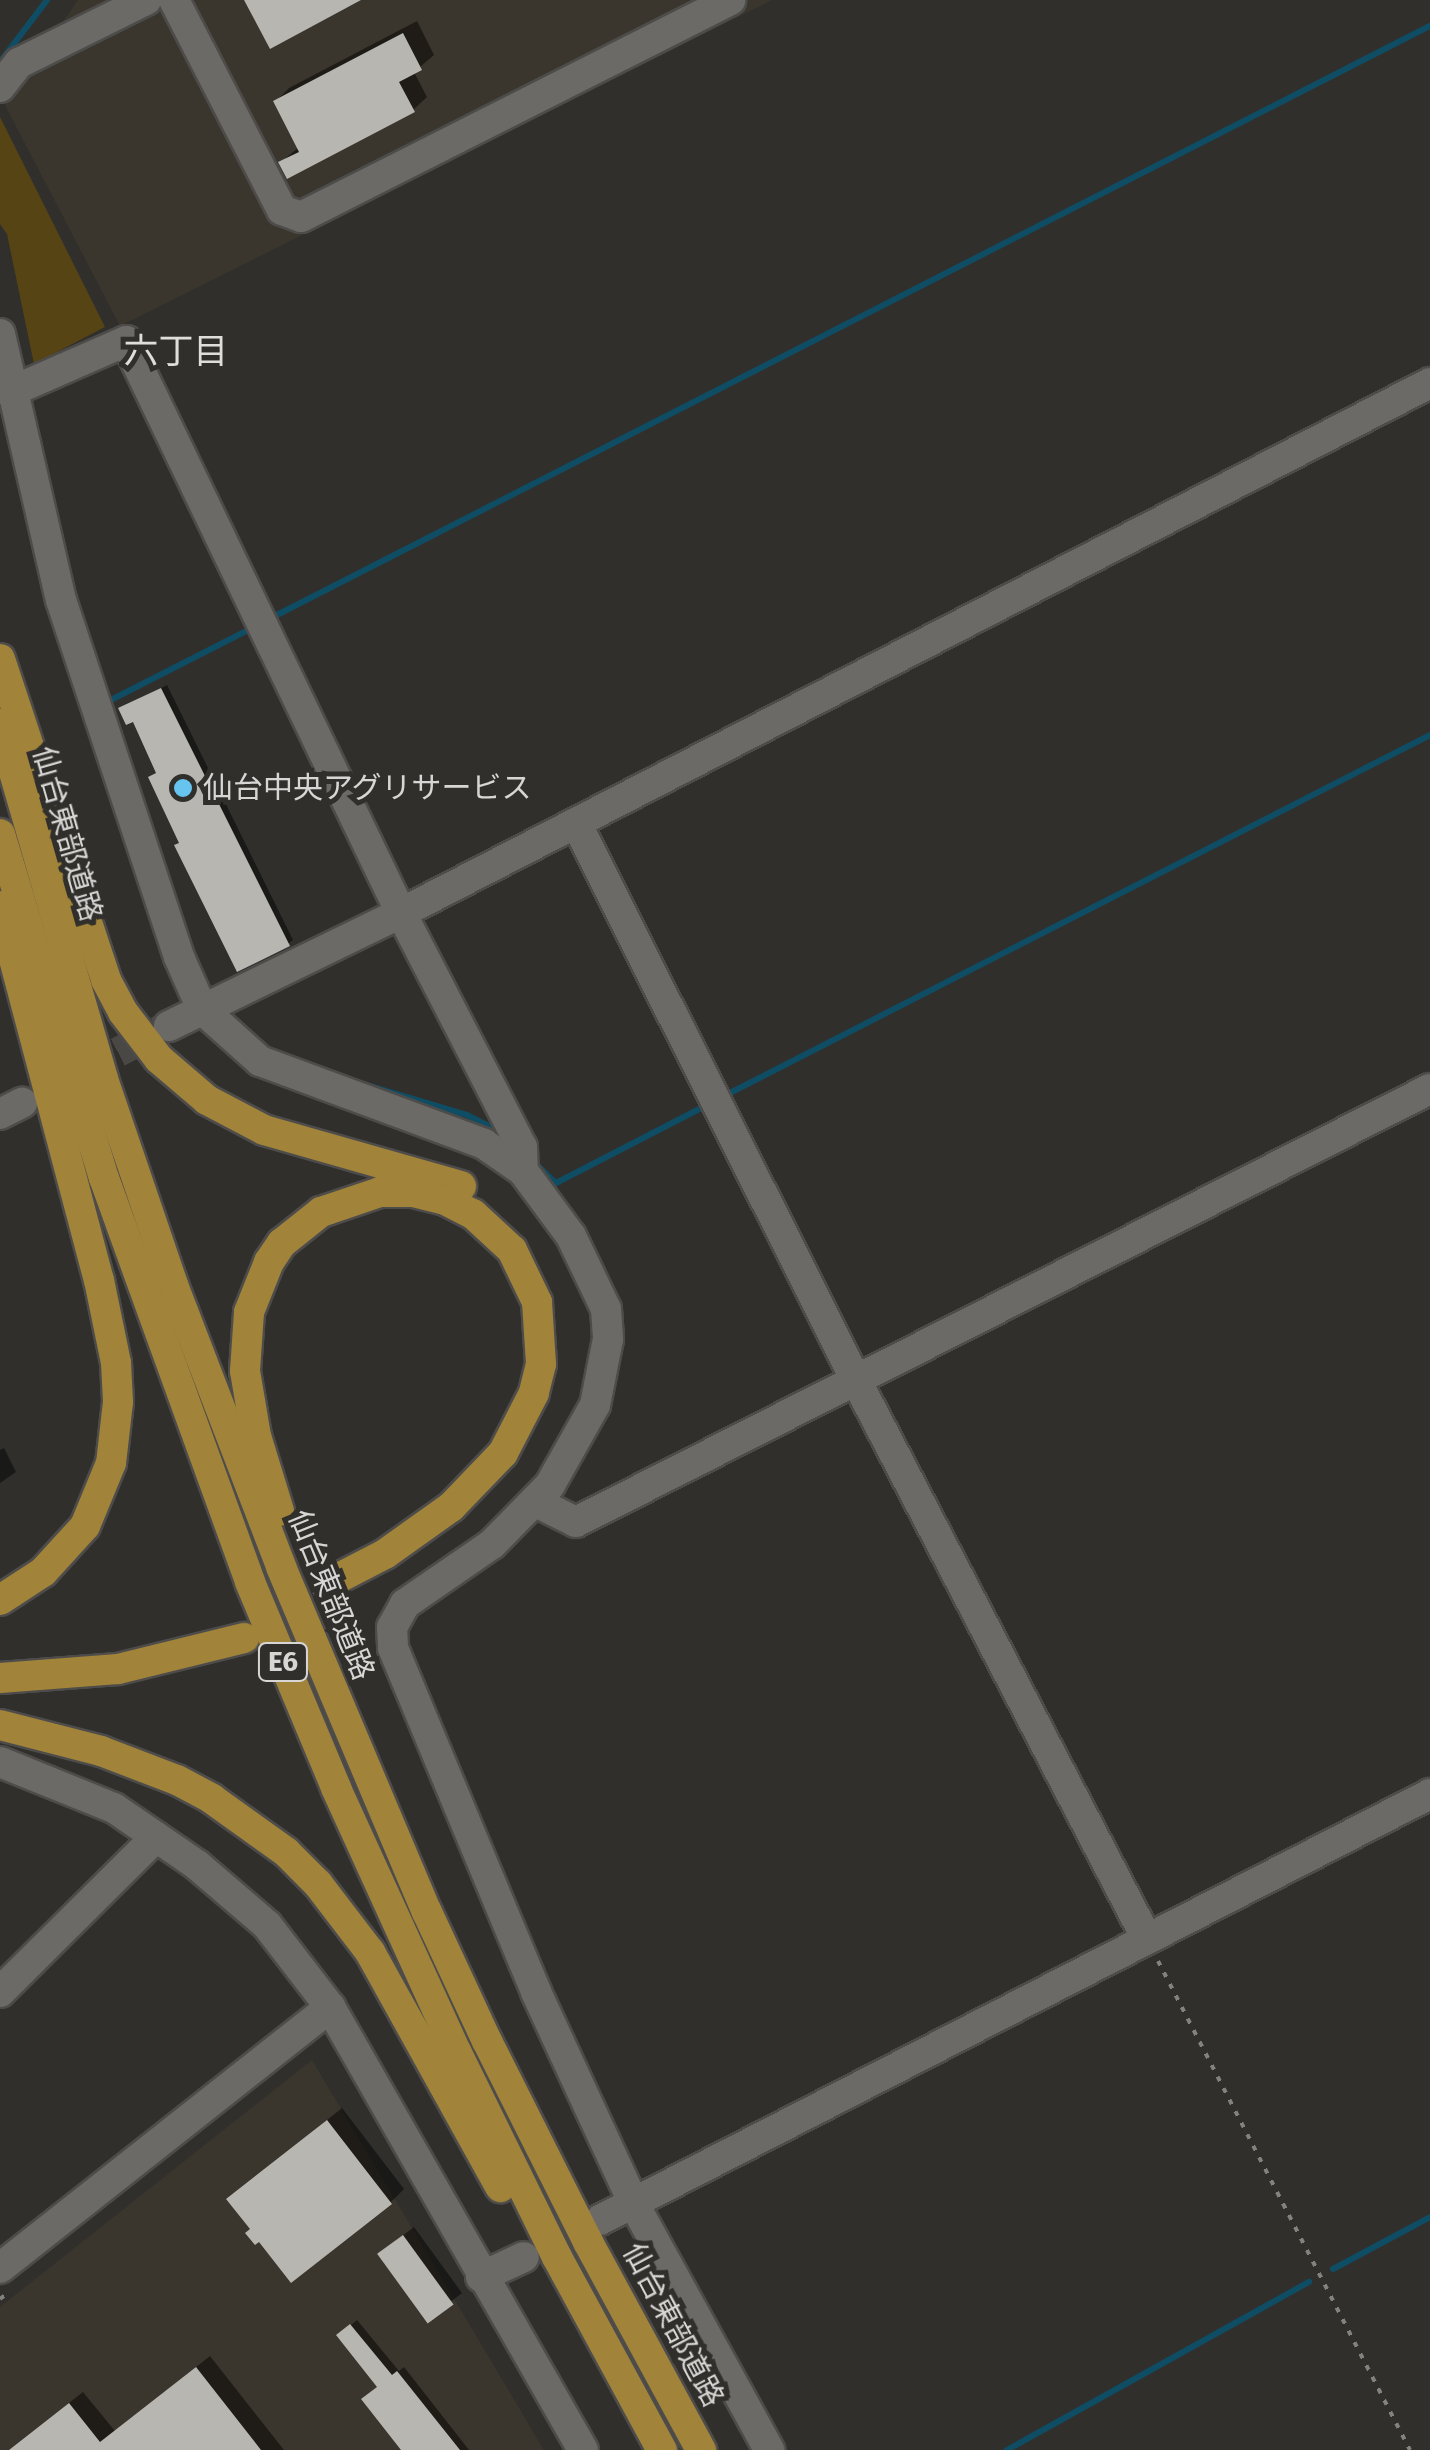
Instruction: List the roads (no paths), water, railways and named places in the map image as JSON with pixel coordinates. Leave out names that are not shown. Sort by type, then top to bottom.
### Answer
[{"type":"highway","points":[[0,660],[106,980],[122,1012],[159,1059],[206,1100],[264,1130],[465,1187],[524,1234],[552,1283],[562,1341],[560,1368],[554,1396],[527,1451],[460,1522],[396,1568],[331,1594],[451,1506],[504,1452],[534,1393],[541,1334],[527,1276],[494,1231],[445,1200],[380,1192],[321,1212],[282,1243],[258,1284],[245,1344],[249,1401],[271,1490],[379,1766],[427,1912]]},
{"type":"highway","name":"仙台東部道路","points":[[0,724],[103,1079],[173,1285],[281,1567],[427,1912],[588,2242],[701,2450]]},
{"type":"highway","name":"E6","points":[[0,834],[104,1178],[250,1582],[360,1841],[456,2053],[557,2257],[661,2450]]},
{"type":"highway","points":[[0,906],[100,1280],[118,1402],[111,1464],[86,1526],[43,1572],[0,1600]]},
{"type":"highway","points":[[0,1659],[111,1651],[241,1629],[118,1669],[0,1678]]},
{"type":"highway","points":[[0,1725],[102,1752],[177,1780],[252,1825],[318,1884],[370,1952],[542,2264],[661,2450]]},
{"type":"street","points":[[0,87],[19,63],[146,0]]},
{"type":"street","points":[[174,0],[282,210],[302,217],[730,0]]},
{"type":"street","points":[[0,334],[10,392],[61,600],[179,957],[202,1009],[260,1061],[522,1159]]},
{"type":"street","points":[[10,392],[126,340],[522,1159],[571,1236],[606,1309],[594,1406],[538,1503],[492,1544],[398,1612],[393,1648],[536,1992],[634,2204],[770,2450]]},
{"type":"street","points":[[169,1026],[397,905],[576,823],[1430,383]]},
{"type":"street","points":[[576,823],[857,1382],[1147,1938]]},
{"type":"street","points":[[538,1503],[576,1522],[1430,1089]]},
{"type":"street","points":[[0,1762],[114,1808],[267,1925],[330,2007],[583,2450]]},
{"type":"street","points":[[600,2220],[1430,1794]]},
{"type":"street","points":[[0,1992],[156,1837]]},
{"type":"street","points":[[8,2277],[330,2007]]},
{"type":"street","points":[[481,2277],[524,2256]]},
{"type":"waterway","points":[[0,62],[47,0]]},
{"type":"waterway","points":[[269,619],[1430,26]]},
{"type":"waterway","points":[[105,703],[254,627]]},
{"type":"waterway","points":[[722,1097],[1430,735]]},
{"type":"waterway","points":[[367,1085],[467,1115],[501,1132]]},
{"type":"waterway","points":[[536,1164],[556,1183],[707,1105]]},
{"type":"waterway","points":[[1333,2269],[1430,2217]]},
{"type":"waterway","points":[[1007,2450],[1309,2282]]},
{"type":"tunnel","points":[[78,1073],[166,1027]]},
{"type":"tunnel","points":[[245,1638],[335,1603]]},
{"type":"place","name":"仙台中央アグリサービス","points":[[183,788]]},
{"type":"district","name":"六丁目","points":[[176,351]]}]
